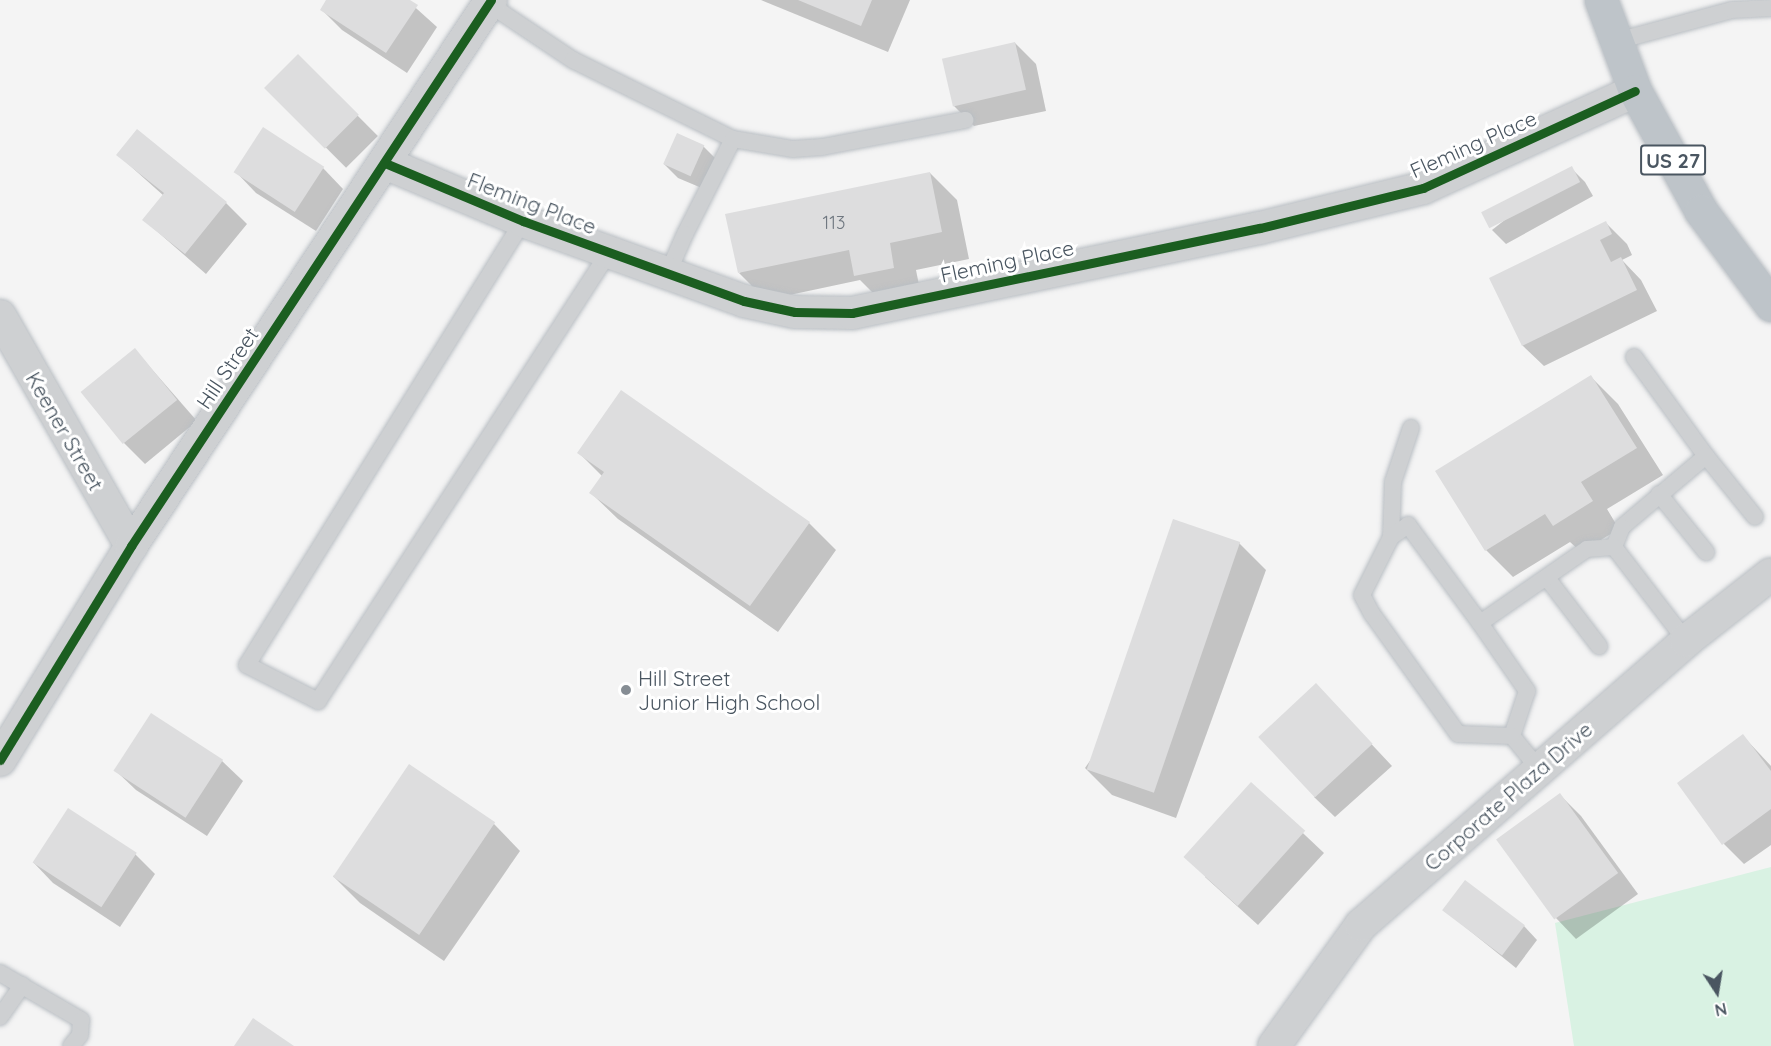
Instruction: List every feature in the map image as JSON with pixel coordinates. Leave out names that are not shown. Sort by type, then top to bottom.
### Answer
[{"type":"highway","name":"US 27","points":[[1601,0],[1635,91],[1701,211],[1771,305]]},
{"type":"street","name":"Hill Street","points":[[0,760],[131,546],[490,2]]},
{"type":"street","name":"Fleming Place","points":[[385,163],[523,221],[744,301],[785,310],[852,313],[1260,228],[1423,188],[1635,91]]},
{"type":"street","name":"Keener Street","points":[[0,316],[131,546]]},
{"type":"street","name":"Corporate Plaza Drive","points":[[1274,1046],[1361,925],[1686,641],[1771,574]]},
{"type":"lane","points":[[490,2],[573,60],[733,139],[793,149],[822,147],[964,120]]},
{"type":"lane","points":[[1617,41],[1732,5],[1771,8]]},
{"type":"lane","points":[[668,275],[685,234],[733,139]]},
{"type":"lane","points":[[523,221],[247,665],[318,701],[609,252]]},
{"type":"lane","points":[[1634,357],[1706,456],[1755,517]]},
{"type":"lane","points":[[1411,428],[1393,482],[1391,537],[1362,595],[1372,614],[1458,734],[1512,736],[1539,769]]},
{"type":"lane","points":[[1614,547],[1622,527],[1706,456]]},
{"type":"lane","points":[[1659,494],[1706,552]]},
{"type":"lane","points":[[1391,537],[1408,525],[1527,691],[1512,736]]},
{"type":"lane","points":[[1480,623],[1587,549],[1614,547]]},
{"type":"lane","points":[[1614,547],[1686,641]]},
{"type":"lane","points":[[1547,578],[1599,646]]},
{"type":"lane","points":[[0,973],[81,1020],[80,1035],[71,1046]]},
{"type":"lane","points":[[0,1017],[22,986]]},
{"type":"green space","points":[[1771,867],[1771,1046],[1574,1046],[1555,923]]},
{"type":"building","points":[[326,0],[410,0],[418,5],[386,53],[320,10]]},
{"type":"building","points":[[798,0],[872,0],[861,26]]},
{"type":"building","points":[[1015,42],[1026,90],[953,107],[942,59]]},
{"type":"building","points":[[298,54],[359,115],[325,149],[264,88]]},
{"type":"building","points":[[263,127],[324,167],[295,212],[234,172]]},
{"type":"building","points":[[137,129],[227,202],[185,254],[142,220],[164,193],[116,155]]},
{"type":"building","points":[[677,133],[704,145],[691,176],[663,164]]},
{"type":"building","points":[[1572,166],[1580,182],[1489,228],[1481,212]]},
{"type":"building","points":[[930,172],[942,232],[890,243],[894,268],[854,276],[849,250],[738,273],[725,214]]},
{"type":"building","points":[[1606,221],[1612,234],[1600,240],[1611,262],[1621,257],[1637,290],[1522,346],[1489,278]]},
{"type":"building","points":[[135,348],[177,400],[123,444],[81,392]]},
{"type":"building","points":[[1591,375],[1637,448],[1581,482],[1593,501],[1553,526],[1545,514],[1485,551],[1435,471]]},
{"type":"building","points":[[621,390],[810,522],[750,606],[589,493],[604,472],[577,453]]},
{"type":"building","points":[[1173,519],[1240,542],[1154,793],[1087,770]]},
{"type":"building","points":[[1316,683],[1373,744],[1315,798],[1258,737]]},
{"type":"building","points":[[151,713],[223,760],[186,818],[113,771]]},
{"type":"building","points":[[1743,734],[1771,771],[1771,809],[1722,845],[1677,783]]},
{"type":"building","points":[[409,764],[495,822],[419,935],[333,877]]},
{"type":"building","points":[[1251,782],[1305,831],[1238,906],[1183,857]]},
{"type":"building","points":[[1560,793],[1618,873],[1554,920],[1496,839]]},
{"type":"building","points":[[68,808],[137,853],[101,907],[33,863]]},
{"type":"building","points":[[1465,880],[1525,925],[1502,955],[1442,910]]},
{"type":"building","points":[[253,1018],[294,1046],[234,1046]]},
{"type":"cycle path","points":[[0,760],[131,546],[491,0]]},
{"type":"cycle path","points":[[385,163],[523,221],[744,301],[795,312],[852,313],[1260,228],[1423,188],[1635,91]]},
{"type":"place","name":"Hill Street Junior High School","points":[[626,690]]}]
